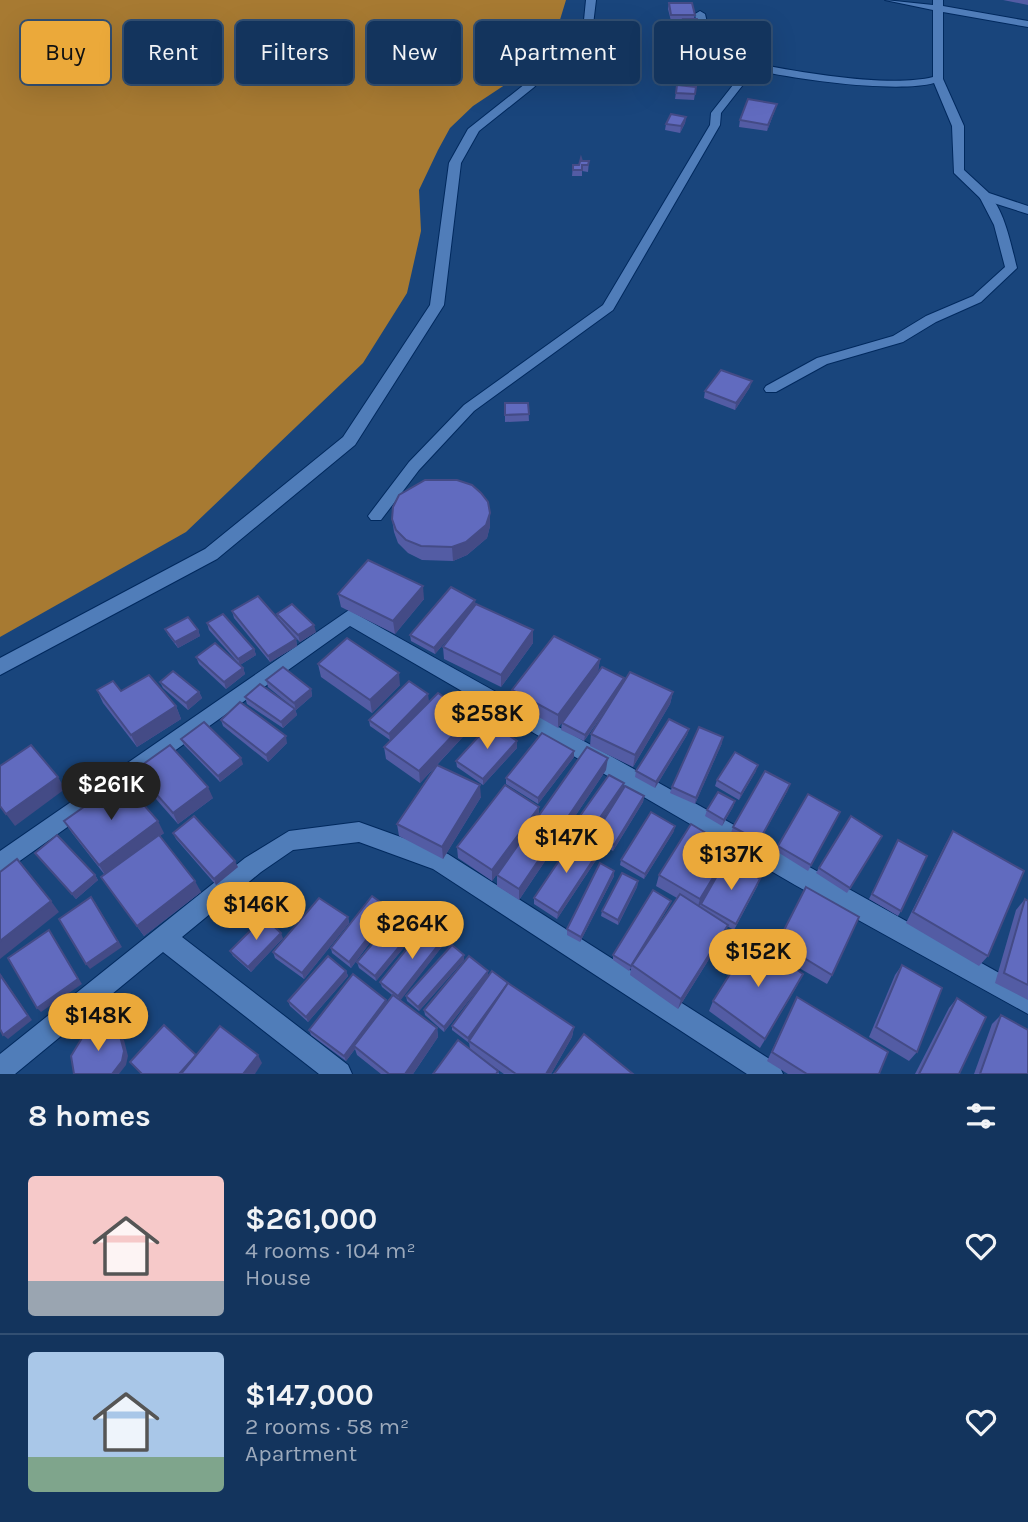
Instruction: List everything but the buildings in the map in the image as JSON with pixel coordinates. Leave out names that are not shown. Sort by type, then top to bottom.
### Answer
[{"type":"street","points":[[0,667],[211,554],[349,440],[437,305],[455,163],[474,129],[529,86],[588,31],[591,0]]},
{"type":"street","points":[[890,0],[939,4],[1028,24]]},
{"type":"street","points":[[939,4],[938,79],[958,126],[958,170],[985,196],[1028,210]]},
{"type":"street","points":[[700,14],[700,21]]},
{"type":"street","points":[[771,70],[887,83],[919,84],[938,79]]},
{"type":"street","points":[[0,864],[349,618],[1028,1002]]},
{"type":"street","points":[[0,1070],[253,865],[289,841],[359,832],[440,861],[770,1074]]},
{"type":"street","points":[[164,939],[339,1074]]},
{"type":"lane","points":[[376,516],[414,466],[469,408],[608,307],[715,125],[716,113],[739,84]]},
{"type":"lane","points":[[771,389],[822,361],[898,339],[986,292],[1011,268],[1000,225],[985,196]]},
{"type":"shaded area","points":[[0,0],[566,0],[560,21],[475,21],[475,84],[506,84],[473,106],[450,128],[438,150],[419,190],[421,231],[407,293],[363,363],[186,532],[0,637]]}]
